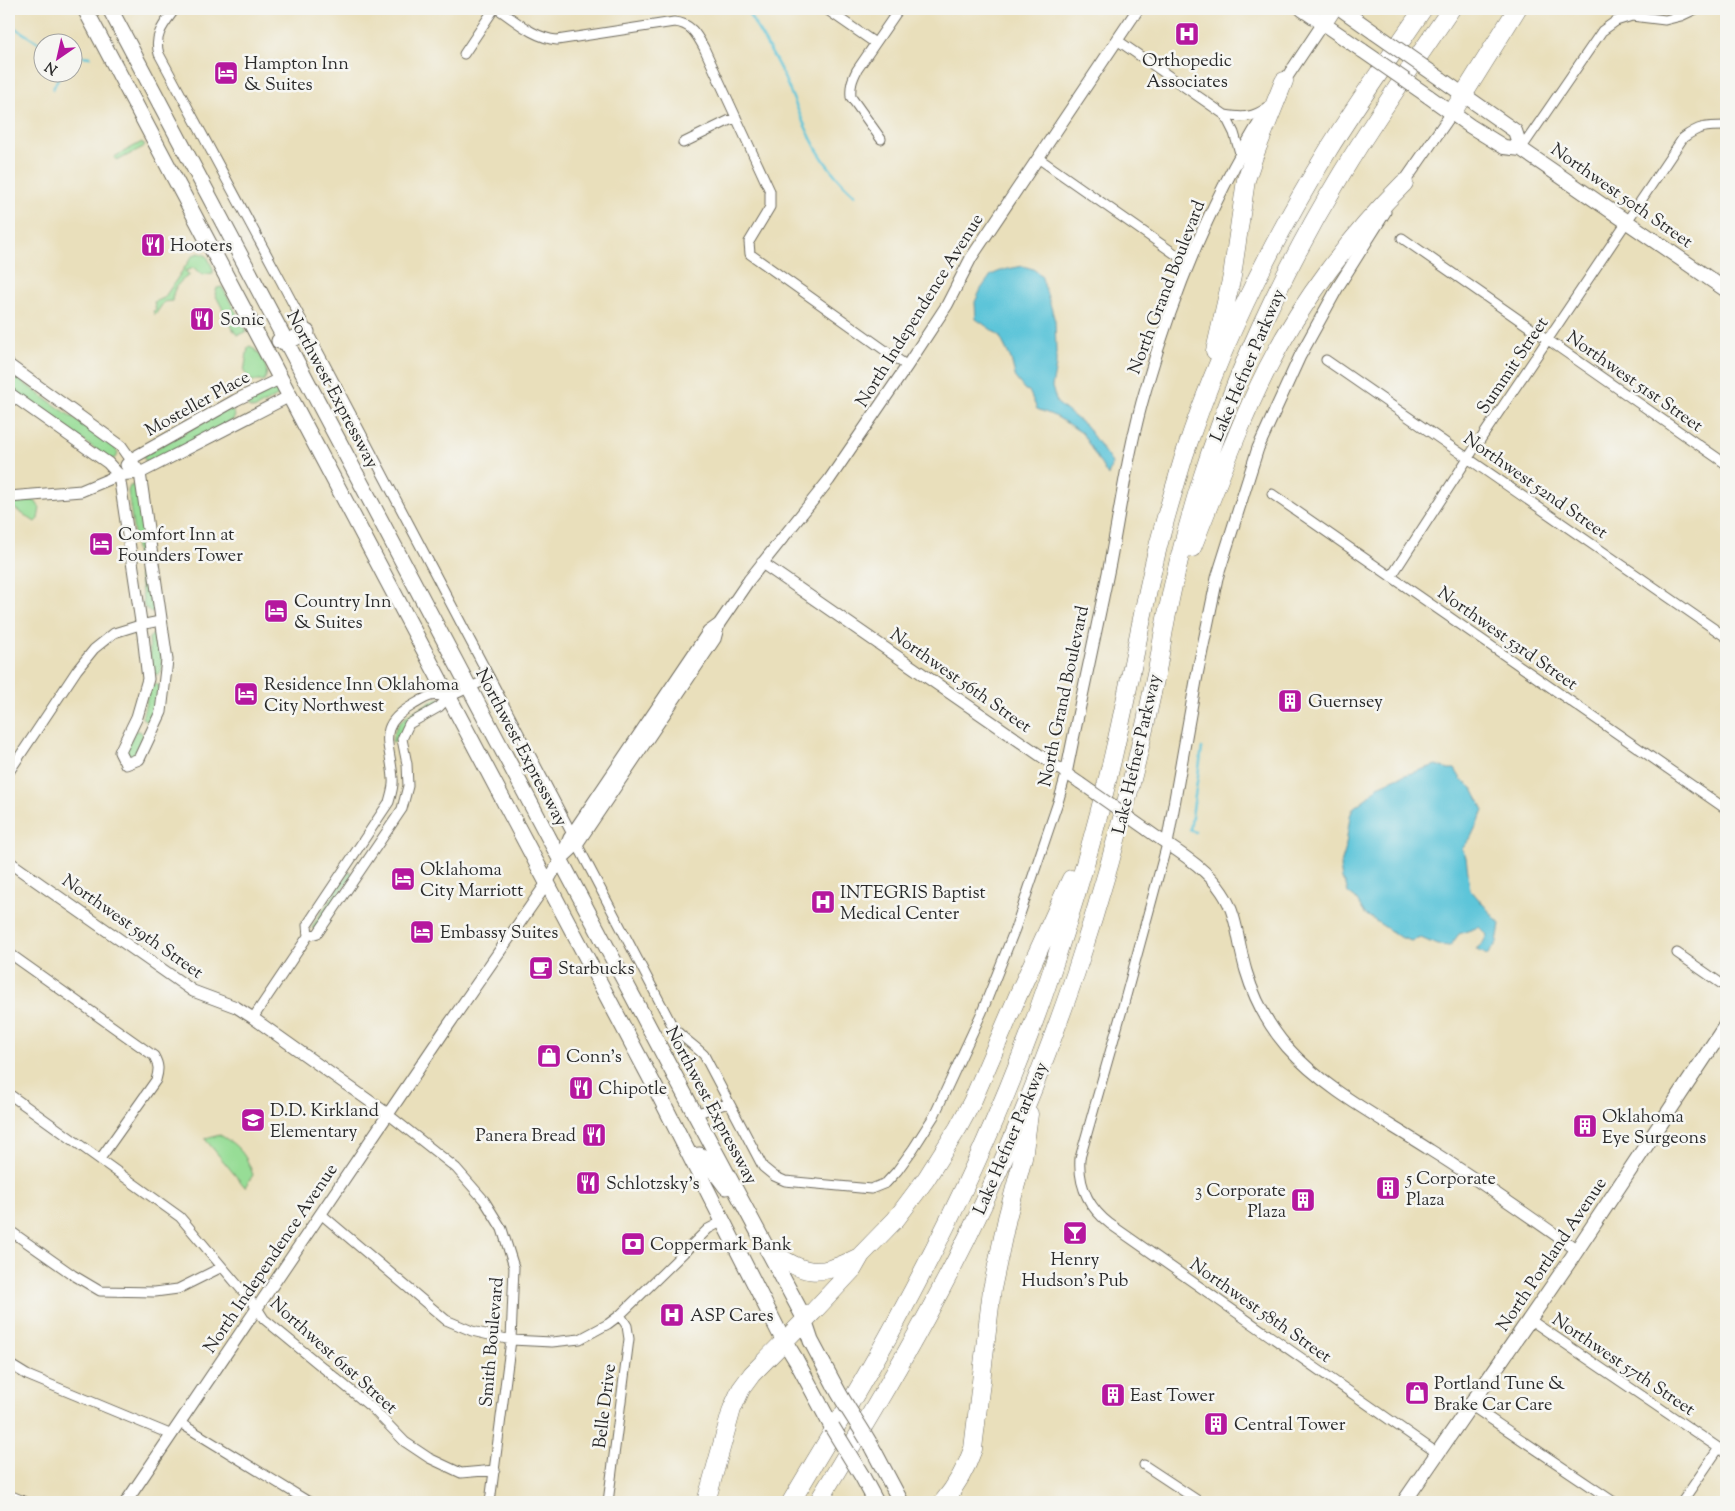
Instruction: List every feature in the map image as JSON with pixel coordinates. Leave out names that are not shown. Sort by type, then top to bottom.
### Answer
[{"type":"highway","points":[[85,9],[655,1087],[785,1342],[876,1502]]},
{"type":"highway","name":"Lake Hefner Parkway","points":[[791,1502],[901,1314],[964,1189],[1036,1018],[1063,936],[1096,824],[1124,711],[1156,555],[1185,454],[1222,354],[1250,293],[1292,211],[1329,149],[1423,9]]},
{"type":"highway","name":"Lake Hefner Parkway","points":[[818,1502],[910,1346],[943,1285],[990,1189],[1033,1087],[1075,975],[1112,857],[1132,780],[1167,612],[1201,480],[1234,390],[1269,307],[1312,224],[1344,170],[1451,9]]},
{"type":"highway","points":[[1452,113],[1517,9]]},
{"type":"highway","name":"Northwest Expressway","points":[[113,13],[560,860],[768,1248],[802,1314],[811,1341],[848,1411],[868,1439],[901,1502]]},
{"type":"highway","points":[[1204,400],[1232,276],[1246,180],[1284,82]]},
{"type":"highway","points":[[1167,612],[1237,434],[1267,368],[1312,295],[1381,206],[1404,183]]},
{"type":"highway","points":[[259,338],[287,342],[307,332]]},
{"type":"highway","points":[[282,379],[289,378],[312,389]]},
{"type":"highway","points":[[706,1502],[732,1409],[741,1389],[752,1374],[804,1322],[853,1269],[861,1255],[896,1219],[926,1178],[967,1111],[1096,824]]},
{"type":"highway","points":[[655,1087],[682,1112],[687,1115],[695,1114]]},
{"type":"highway","points":[[943,1502],[957,1485],[966,1469],[973,1449],[992,1289],[1005,1227],[1023,1158],[1033,1087]]},
{"type":"highway","points":[[691,1156],[700,1155],[705,1159],[754,1224]]},
{"type":"highway","points":[[768,1248],[788,1263],[810,1271],[833,1269],[861,1255]]},
{"type":"main road","name":"Northwest 50th Street","points":[[1302,9],[1328,16],[1364,51],[1452,113],[1504,147],[1521,149],[1726,290]]},
{"type":"main road","name":"Northwest 50th Street","points":[[1341,9],[1515,131],[1521,149]]},
{"type":"main road","name":"North Portland Avenue","points":[[1405,1502],[1577,1250],[1726,1024]]},
{"type":"street","name":"Northwest Expressway","points":[[175,9],[157,36],[156,45],[159,54],[673,1027],[682,1038],[695,1046],[704,1055],[728,1103]]},
{"type":"street","points":[[464,54],[496,9],[532,32],[542,37],[557,40],[674,22],[687,25],[692,29],[700,42],[770,191],[770,207],[749,242],[750,254],[907,366]]},
{"type":"street","points":[[826,9],[875,43]]},
{"type":"street","points":[[880,140],[854,102],[850,89],[857,70],[899,9]]},
{"type":"street","name":"North Independence Avenue","points":[[126,1502],[547,883],[560,860],[715,639],[719,624],[762,563],[829,480],[907,366],[944,310],[971,258],[1138,9]]},
{"type":"street","points":[[1521,149],[1602,31],[1616,21],[1632,16],[1666,20],[1696,9]]},
{"type":"street","name":"North Grand Boulevard","points":[[728,1103],[758,1160],[774,1176],[785,1181],[871,1189],[886,1182],[898,1171],[934,1116],[982,1012],[1015,929],[1059,799],[1066,774],[1110,565],[1133,440],[1161,340],[1205,226],[1240,153],[1328,16]]},
{"type":"street","points":[[1117,40],[1225,114],[1238,117],[1248,116],[1258,114],[1270,105]]},
{"type":"street","points":[[1167,844],[1197,675],[1217,578],[1258,448],[1304,348],[1339,285],[1404,183],[1452,113]]},
{"type":"street","points":[[1225,114],[1234,133],[1240,153]]},
{"type":"street","points":[[683,143],[736,117]]},
{"type":"street","name":"Summit Street","points":[[1392,577],[1468,458],[1683,138],[1695,129],[1706,126],[1726,126]]},
{"type":"street","points":[[1038,158],[1178,256],[1190,262]]},
{"type":"street","name":"Northwest 51st Street","points":[[1402,238],[1726,464]]},
{"type":"street","name":"Northwest 52nd Street","points":[[1326,360],[1726,637]]},
{"type":"street","points":[[9,365],[121,446],[140,473],[167,660],[161,712],[139,759],[126,764],[120,752],[137,716],[148,679],[118,472]]},
{"type":"street","name":"Mosteller Place","points":[[131,459],[236,400],[282,379]]},
{"type":"street","points":[[9,393],[118,472],[140,473]]},
{"type":"street","name":"Mosteller Place","points":[[140,473],[290,396]]},
{"type":"street","points":[[236,400],[246,418]]},
{"type":"street","points":[[9,497],[81,491],[118,472],[131,459]]},
{"type":"street","name":"Northwest 53rd Street","points":[[1272,494],[1726,809]]},
{"type":"street","name":"Northwest 56th Street","points":[[762,563],[1204,871],[1223,892],[1234,919],[1246,971],[1262,1009],[1286,1045],[1302,1062],[1334,1089],[1437,1154],[1577,1250]]},
{"type":"street","points":[[9,772],[77,670],[94,649],[114,634],[140,625],[160,621]]},
{"type":"street","points":[[308,936],[318,933],[385,835],[404,802],[408,786],[402,739],[409,724],[439,707],[449,696],[490,678]]},
{"type":"street","points":[[253,1018],[308,936],[307,924],[389,802],[393,780],[387,735],[392,723],[400,712],[432,694],[449,696]]},
{"type":"street","points":[[389,753],[404,752]]},
{"type":"street","points":[[391,794],[404,802]]},
{"type":"street","name":"Northwest 58th Street","points":[[1167,844],[1080,1158],[1081,1182],[1092,1206],[1110,1224],[1437,1453]]},
{"type":"street","name":"Northwest 59th Street","points":[[9,862],[193,991],[236,1007],[389,1114]]},
{"type":"street","points":[[9,953],[154,1056],[158,1061],[159,1067],[156,1080],[100,1159]]},
{"type":"street","points":[[1677,953],[1726,987]]},
{"type":"street","name":"Northwest 61st Street","points":[[9,1094],[180,1217],[257,1308],[264,1319],[372,1408],[405,1442],[429,1458],[461,1473],[495,1470]]},
{"type":"street","points":[[695,1114],[728,1103]]},
{"type":"street","name":"Smith Boulevard","points":[[389,1114],[456,1168],[484,1200],[502,1229],[514,1266],[511,1340],[490,1502]]},
{"type":"street","points":[[321,1214],[446,1320],[472,1331],[511,1340],[552,1342],[580,1338],[608,1324],[620,1315],[708,1229],[723,1221]]},
{"type":"street","points":[[9,1230],[73,1275],[100,1291],[155,1292],[178,1289],[222,1267]]},
{"type":"street","name":"Belle Drive","points":[[608,1502],[630,1339],[627,1326],[620,1315]]},
{"type":"street","name":"Northwest 57th Street","points":[[1529,1320],[1723,1450]]},
{"type":"street","points":[[9,1364],[26,1375],[172,1435]]},
{"type":"street","points":[[1470,1405],[1614,1502]]},
{"type":"street","points":[[180,1423],[309,1502]]},
{"type":"street","points":[[1682,1502],[1723,1450]]},
{"type":"street","points":[[1144,1465],[1200,1502]]},
{"type":"street","points":[[9,1495],[26,1502]]},
{"type":"green space","points":[[142,142],[145,146],[119,160],[115,159],[114,157]]},
{"type":"green space","points":[[199,253],[207,256],[213,273],[202,275],[194,268],[185,271],[190,275],[177,285],[172,301],[164,302],[155,315],[153,311],[156,310],[154,302],[164,298],[193,255]]},
{"type":"green space","points":[[222,287],[246,330],[238,335],[235,333],[215,294],[217,288]]},
{"type":"green space","points":[[250,346],[258,352],[264,362],[267,373],[263,381],[252,381],[244,372],[248,347]]},
{"type":"green space","points":[[9,374],[115,447],[118,454],[114,459],[108,458],[9,388]]},
{"type":"green space","points":[[276,385],[281,394],[254,409],[248,407],[249,399]]},
{"type":"green space","points":[[227,409],[232,410],[235,416],[233,420],[151,462],[146,462],[143,456]]},
{"type":"green space","points":[[130,486],[137,486],[154,610],[151,613],[144,607],[128,491]]},
{"type":"green space","points":[[35,501],[40,508],[38,519],[35,522],[9,505],[9,502]]},
{"type":"green space","points":[[154,633],[160,637],[162,668],[161,673],[157,675],[152,672],[151,668],[149,638]]},
{"type":"green space","points":[[159,685],[161,692],[153,717],[148,722],[142,718],[150,686]]},
{"type":"green space","points":[[441,698],[442,702],[409,723],[404,728],[397,742],[392,742],[397,727],[402,721],[414,711]]},
{"type":"green space","points":[[135,731],[140,731],[144,736],[136,753],[130,756],[125,751]]},
{"type":"green space","points":[[351,872],[353,874],[314,930],[312,928],[313,925],[348,873]]},
{"type":"green space","points":[[220,1135],[237,1147],[248,1161],[253,1175],[245,1187],[205,1139]]},
{"type":"water","points":[[1023,266],[1033,269],[1041,275],[1055,321],[1056,365],[1052,387],[1057,403],[1086,426],[1112,463],[1108,476],[1082,433],[1057,417],[1037,409],[1029,391],[1025,390],[1016,379],[1011,359],[999,335],[976,319],[975,302],[991,275],[1003,270]]},
{"type":"water","points":[[1436,765],[1447,769],[1455,769],[1461,779],[1473,789],[1484,810],[1470,839],[1462,849],[1466,857],[1470,889],[1500,924],[1497,943],[1487,955],[1476,949],[1483,943],[1487,935],[1479,927],[1459,934],[1450,946],[1437,945],[1421,938],[1411,941],[1400,937],[1365,914],[1356,899],[1348,893],[1342,879],[1340,867],[1353,808],[1369,796],[1378,786]]},
{"type":"waterway","points":[[746,9],[779,67],[804,125],[820,154],[829,168],[855,195]]},
{"type":"waterway","points":[[9,24],[32,39]]},
{"type":"waterway","points":[[82,56],[90,57]]},
{"type":"waterway","points":[[53,89],[56,82]]},
{"type":"waterway","points":[[1195,832],[1190,830],[1202,748]]},
{"type":"place","name":"Orthopedic Associates","points":[[1187,34]]},
{"type":"place","name":"Hampton Inn & Suites","points":[[226,73]]},
{"type":"place","name":"Hooters","points":[[153,245]]},
{"type":"place","name":"Sonic","points":[[202,319]]},
{"type":"place","name":"Comfort Inn at Founders Tower","points":[[101,544]]},
{"type":"place","name":"Country Inn & Suites","points":[[276,611]]},
{"type":"place","name":"Residence Inn Oklahoma City Northwest","points":[[246,694]]},
{"type":"place","name":"Guernsey","points":[[1290,701]]},
{"type":"place","name":"Oklahoma City Marriott","points":[[403,879]]},
{"type":"place","name":"INTEGRIS Baptist Medical Center","points":[[823,902]]},
{"type":"place","name":"Embassy Suites","points":[[422,932]]},
{"type":"place","name":"Starbucks","points":[[541,968]]},
{"type":"place","name":"Conn's","points":[[549,1056]]},
{"type":"place","name":"Chipotle","points":[[581,1088]]},
{"type":"place","name":"D.D. Kirkland Elementary","points":[[253,1120]]},
{"type":"place","name":"Oklahoma Eye Surgeons","points":[[1585,1126]]},
{"type":"place","name":"Panera Bread","points":[[594,1135]]},
{"type":"place","name":"Schlotzsky's","points":[[588,1183]]},
{"type":"place","name":"5 Corporate Plaza","points":[[1388,1188]]},
{"type":"place","name":"3 Corporate Plaza","points":[[1303,1200]]},
{"type":"place","name":"Henry Hudson's Pub","points":[[1075,1233]]},
{"type":"place","name":"Coppermark Bank","points":[[633,1244]]},
{"type":"place","name":"ASP Cares","points":[[672,1315]]},
{"type":"place","name":"Portland Tune & Brake Car Care","points":[[1417,1393]]},
{"type":"place","name":"East Tower","points":[[1113,1395]]},
{"type":"place","name":"Central Tower","points":[[1216,1424]]}]
